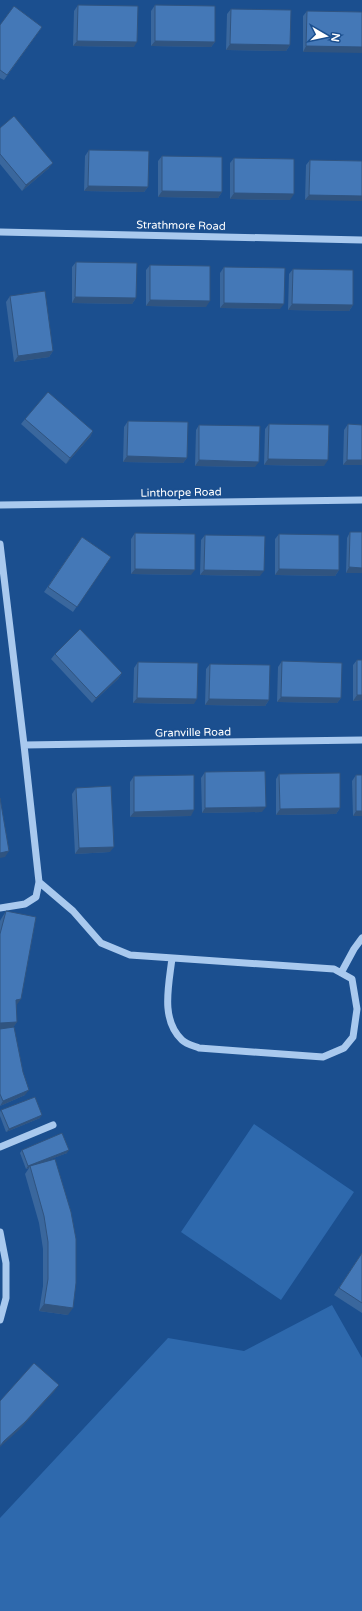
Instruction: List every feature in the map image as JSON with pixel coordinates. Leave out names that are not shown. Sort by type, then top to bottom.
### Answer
[{"type":"street","name":"Strathmore Road","points":[[0,232],[362,240]]},
{"type":"street","name":"Linthorpe Road","points":[[0,505],[362,500]]},
{"type":"street","points":[[0,544],[39,882],[36,897],[25,904],[0,908]]},
{"type":"street","name":"Granville Road","points":[[24,745],[362,740]]},
{"type":"street","points":[[39,882],[73,911],[101,942],[130,955],[334,969],[352,979],[357,1009],[353,1037],[344,1048],[323,1057],[199,1048],[183,1042],[173,1028],[167,1008],[172,958]]},
{"type":"street","points":[[341,973],[362,938]]},
{"type":"street","points":[[0,1147],[53,1125]]},
{"type":"street","points":[[0,1232],[6,1264],[6,1298],[0,1320]]},
{"type":"shaded area","points":[[254,1124],[354,1192],[281,1300],[181,1232]]},
{"type":"shaded area","points":[[332,1305],[362,1358],[362,1611],[0,1611],[0,1518],[168,1338],[244,1351]]},
{"type":"building","points":[[78,5],[138,6],[137,42],[77,41]]},
{"type":"building","points":[[155,5],[215,6],[215,42],[155,41]]},
{"type":"building","points":[[14,6],[42,27],[7,75],[0,70],[0,25]]},
{"type":"building","points":[[231,9],[291,10],[290,45],[230,44]]},
{"type":"building","points":[[307,11],[362,12],[362,47],[306,46]]},
{"type":"building","points":[[14,116],[53,163],[26,185],[0,154],[0,128]]},
{"type":"building","points":[[89,150],[149,151],[148,187],[88,186]]},
{"type":"building","points":[[162,156],[222,157],[222,192],[162,191]]},
{"type":"building","points":[[234,158],[294,159],[294,194],[234,193]]},
{"type":"building","points":[[310,160],[362,161],[362,196],[309,195]]},
{"type":"building","points":[[76,262],[137,263],[136,298],[75,297]]},
{"type":"building","points":[[150,265],[210,266],[210,301],[150,300]]},
{"type":"building","points":[[224,267],[285,268],[284,304],[224,303]]},
{"type":"building","points":[[293,269],[353,270],[353,305],[292,304]]},
{"type":"building","points":[[45,291],[53,351],[18,356],[10,296]]},
{"type":"building","points":[[48,392],[93,431],[70,458],[25,419]]},
{"type":"building","points":[[128,421],[188,422],[187,458],[127,456]]},
{"type":"building","points":[[269,424],[329,425],[328,460],[268,459]]},
{"type":"building","points":[[348,424],[362,425],[362,460],[347,460]]},
{"type":"building","points":[[199,425],[260,426],[259,462],[199,460]]},
{"type":"building","points":[[350,532],[362,532],[362,568],[349,567]]},
{"type":"building","points":[[135,533],[195,534],[195,570],[135,569]]},
{"type":"building","points":[[279,534],[339,535],[339,570],[279,569]]},
{"type":"building","points":[[205,535],[265,536],[264,571],[204,570]]},
{"type":"building","points":[[82,537],[111,557],[77,607],[48,587]]},
{"type":"building","points":[[80,629],[122,673],[96,698],[55,654]]},
{"type":"building","points":[[357,660],[362,660],[362,695],[357,695]]},
{"type":"building","points":[[282,661],[342,663],[341,698],[281,697]]},
{"type":"building","points":[[138,662],[198,663],[197,699],[137,698]]},
{"type":"building","points":[[210,664],[270,665],[269,700],[209,699]]},
{"type":"building","points":[[265,771],[266,807],[205,808],[205,772]]},
{"type":"building","points":[[340,773],[340,808],[280,809],[279,774]]},
{"type":"building","points":[[194,775],[194,810],[134,812],[134,776]]},
{"type":"building","points":[[356,775],[362,775],[362,811],[356,811]]},
{"type":"building","points":[[111,786],[114,847],[79,848],[76,788]]},
{"type":"building","points":[[0,798],[9,851],[0,853]]},
{"type":"building","points":[[6,911],[36,917],[21,999],[16,1000],[17,1022],[0,1023],[0,934]]},
{"type":"building","points":[[14,1027],[23,1072],[29,1090],[3,1101],[0,1094],[0,1029]]},
{"type":"building","points":[[35,1097],[42,1115],[9,1129],[1,1110]]},
{"type":"building","points":[[62,1133],[69,1150],[28,1166],[22,1150]]},
{"type":"building","points":[[55,1159],[71,1212],[76,1239],[76,1283],[73,1308],[44,1304],[48,1279],[48,1242],[44,1216],[30,1166]]},
{"type":"building","points":[[362,1253],[362,1303],[339,1288]]},
{"type":"building","points":[[34,1363],[59,1385],[25,1422],[0,1446],[0,1401]]}]
